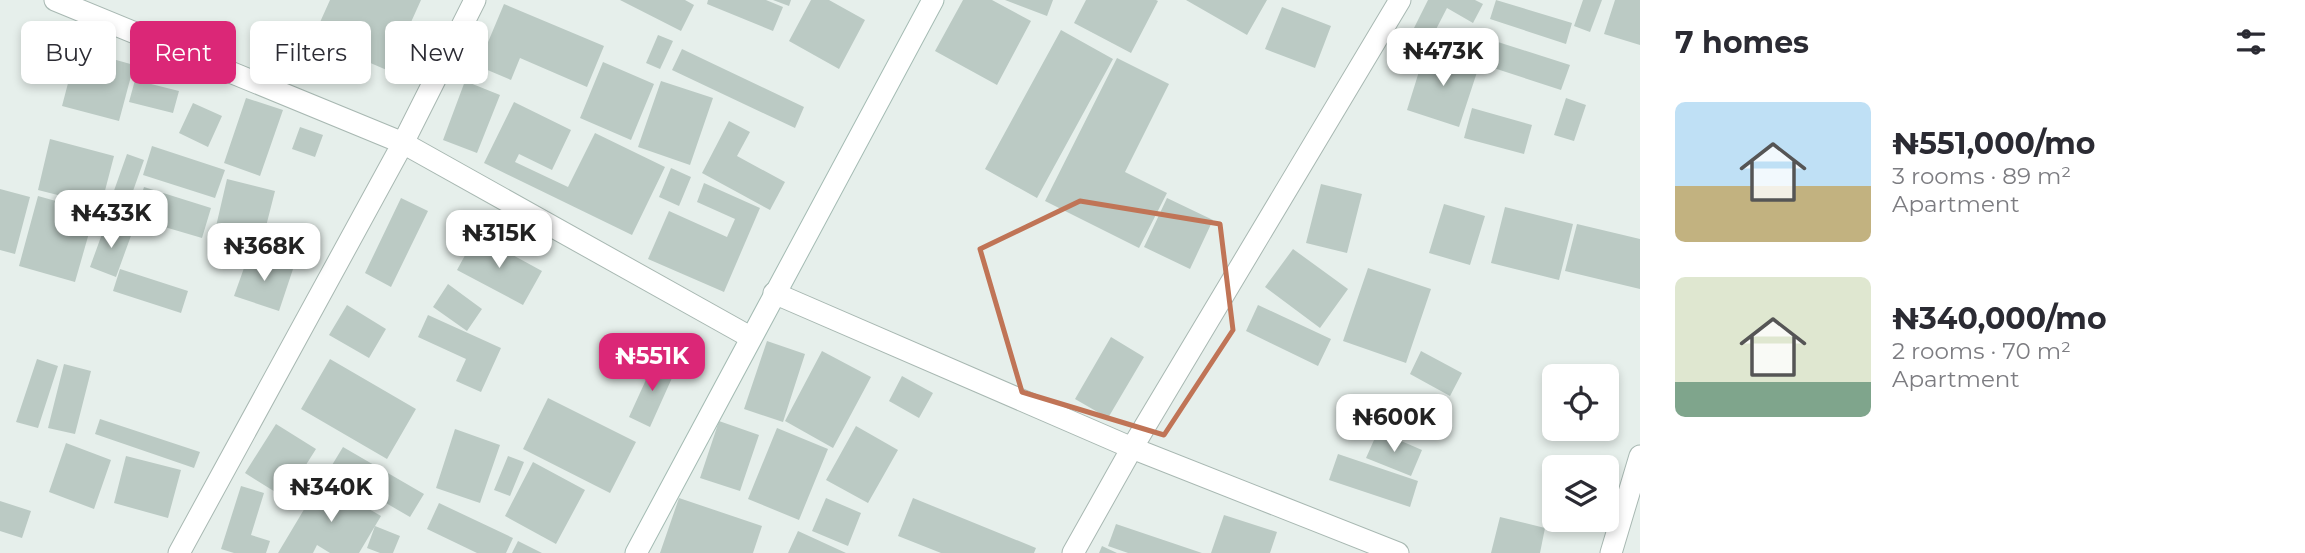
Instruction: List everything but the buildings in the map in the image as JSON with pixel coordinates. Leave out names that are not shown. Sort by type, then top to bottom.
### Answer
[{"type":"street","points":[[54,0],[403,144],[750,337]]},
{"type":"street","points":[[179,553],[403,144],[475,0]]},
{"type":"street","points":[[636,553],[933,0]]},
{"type":"street","points":[[1073,553],[1132,448],[1401,0]]},
{"type":"street","points":[[774,293],[1132,448],[1398,553]]},
{"type":"street","points":[[1611,553],[1640,456]]},
{"type":"highlighted area","points":[[1080,201],[1220,224],[1233,330],[1164,435],[1022,392],[980,249]]}]
